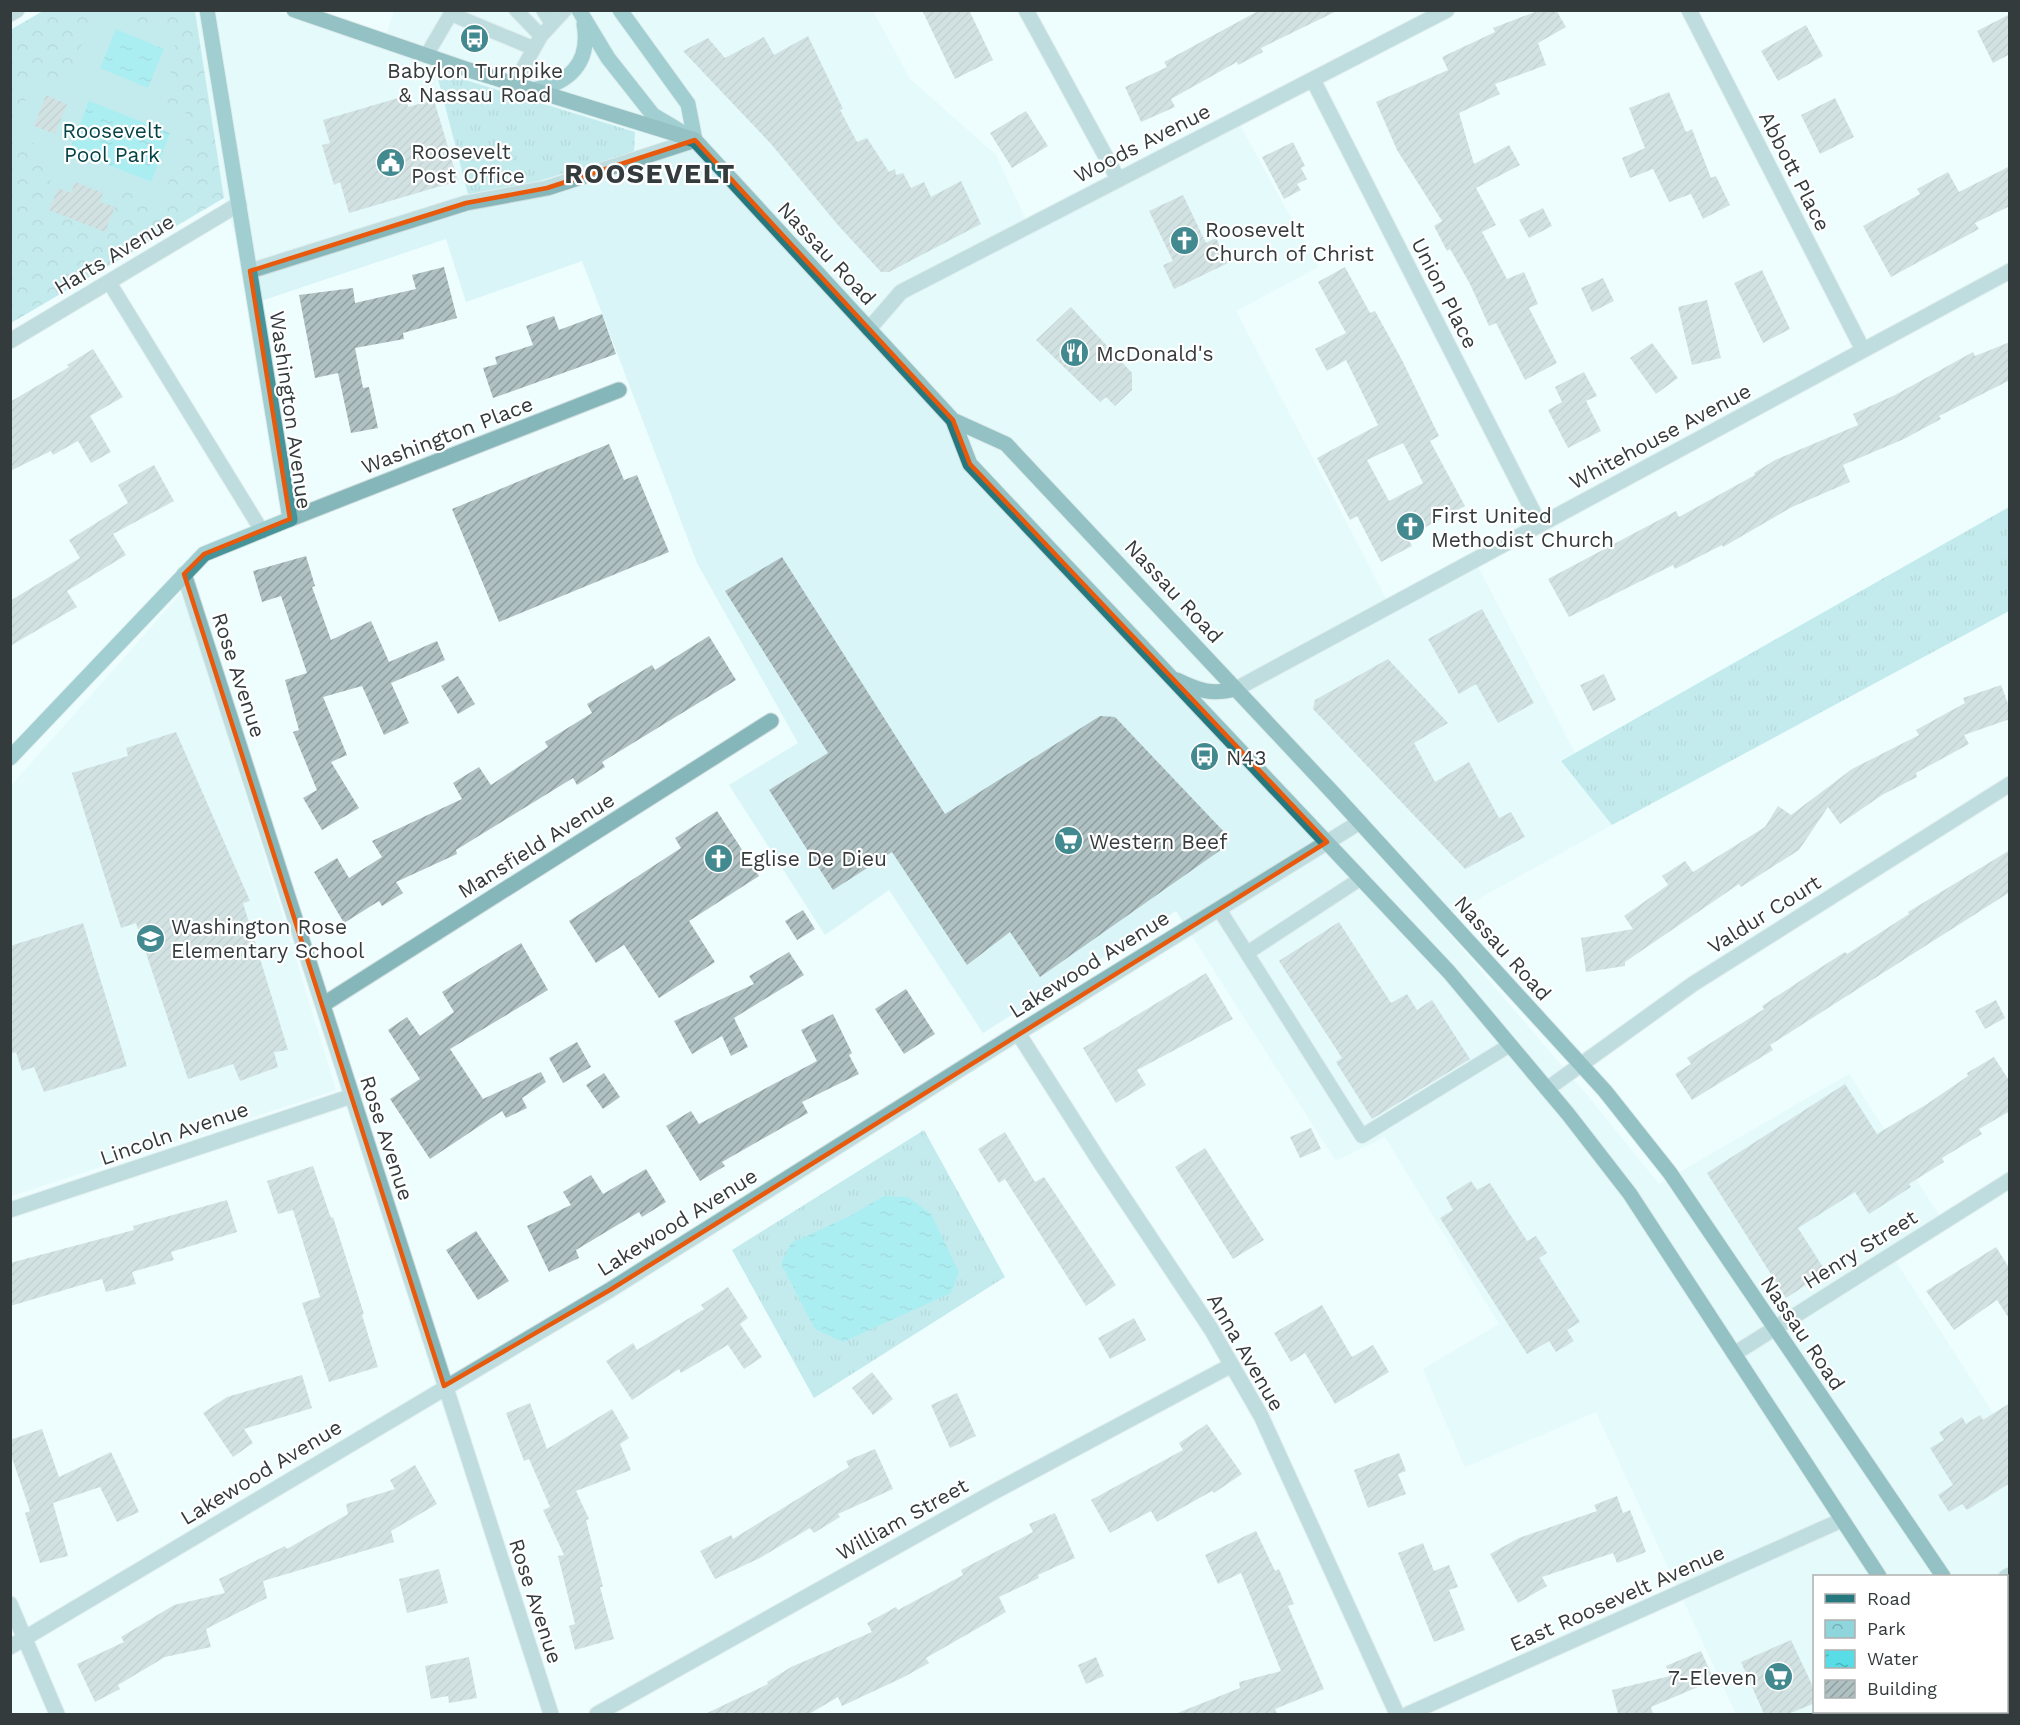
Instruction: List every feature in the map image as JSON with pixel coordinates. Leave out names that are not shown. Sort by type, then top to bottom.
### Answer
[{"type":"main road","points":[[294,10],[426,56],[695,140]]},
{"type":"main road","name":"Nassau Road","points":[[695,140],[953,420],[970,464],[1449,972],[1547,1089],[1630,1194],[1879,1575]]},
{"type":"main road","name":"Nassau Road","points":[[953,420],[1006,444],[1360,822],[1581,1064],[1670,1173],[1942,1575]]},
{"type":"main road","points":[[1169,676],[1195,689],[1216,694],[1236,689]]},
{"type":"street","points":[[10,14],[16,10]]},
{"type":"street","name":"Washington Avenue","points":[[10,758],[204,555],[290,519],[207,10]]},
{"type":"street","points":[[250,271],[466,203],[547,188],[695,140],[688,104],[620,10]]},
{"type":"street","points":[[1026,10],[1118,179]]},
{"type":"street","name":"Woods Avenue","points":[[869,329],[900,292],[1447,10]]},
{"type":"street","name":"Abbott Place","points":[[1689,10],[1863,350]]},
{"type":"street","points":[[532,90],[564,80],[582,62],[586,33],[581,14]]},
{"type":"street","name":"Nassau Road","points":[[581,14],[608,58],[653,115],[695,140]]},
{"type":"street","name":"Union Place","points":[[1313,80],[1540,525]]},
{"type":"street","name":"Harts Avenue","points":[[10,340],[239,204]]},
{"type":"street","name":"Whitehouse Avenue","points":[[1236,689],[2010,271]]},
{"type":"street","name":"Washington Place","points":[[290,519],[619,390]]},
{"type":"street","name":"Rose Avenue","points":[[184,574],[324,1005],[548,1713]]},
{"type":"street","name":"Mansfield Avenue","points":[[324,1005],[771,721]]},
{"type":"street","name":"Valdur Court","points":[[1547,1089],[1693,984],[2010,783]]},
{"type":"street","name":"Lakewood Avenue","points":[[10,1647],[444,1386],[609,1290],[1018,1032],[1360,822]]},
{"type":"street","name":"Anna Avenue","points":[[1018,1032],[1100,1162],[1211,1329],[1230,1366],[1261,1416],[1397,1714]]},
{"type":"street","name":"Lincoln Avenue","points":[[10,1210],[352,1096]]},
{"type":"street","name":"Henry Street","points":[[1734,1354],[2010,1180]]},
{"type":"street","name":"William Street","points":[[597,1714],[992,1492],[1230,1366]]},
{"type":"street","name":"East Roosevelt Avenue","points":[[1408,1714],[1842,1520]]},
{"type":"street","points":[[10,1604],[57,1714]]},
{"type":"lane","points":[[516,10],[537,42]]},
{"type":"lane","points":[[543,10],[552,24]]},
{"type":"lane","points":[[514,84],[537,42],[565,10]]},
{"type":"lane","points":[[426,56],[452,12],[537,42]]},
{"type":"lane","points":[[109,282],[262,531]]},
{"type":"lane","points":[[1247,953],[1360,879]]},
{"type":"lane","points":[[1219,909],[1362,1136],[1510,1045]]},
{"type":"highlighted area","points":[[695,140],[953,420],[970,464],[1327,842],[610,1290],[444,1386],[184,574],[204,554],[290,519],[250,271],[466,203],[547,188]]},
{"type":"shaded area","points":[[195,11],[271,11],[386,37],[394,11],[873,11],[910,79],[996,155],[1030,229],[1237,120],[1318,267],[1236,311],[1392,610],[1476,563],[1575,753],[1561,761],[1612,825],[1438,921],[1587,1095],[1659,1184],[1849,1074],[1942,1220],[1891,1254],[2009,1438],[2009,1714],[1736,1714],[1596,1412],[1465,1467],[1423,1369],[1499,1324],[1385,1137],[1336,1161],[1176,911],[983,1033],[889,890],[825,935],[729,785],[798,743],[697,563],[582,261],[466,302],[446,239],[255,303],[224,198]]},
{"type":"shaded area","name":"Washington Rose Elementary School","points":[[183,591],[336,1090],[11,1196],[11,786]]},
{"type":"green space","name":"Roosevelt Pool Park","points":[[43,11],[195,11],[224,198],[11,323],[10,30]]},
{"type":"green space","points":[[113,11],[173,37],[177,57],[160,100],[186,110],[185,122],[189,132],[162,198],[154,202],[120,188],[105,232],[42,210],[56,162],[46,158],[48,149],[12,135],[36,73],[66,84],[94,14]]},
{"type":"green space","points":[[436,71],[635,132],[634,152],[470,202]]},
{"type":"green space","points":[[2009,507],[2009,611],[1612,825],[1561,761]]},
{"type":"green space","points":[[924,1130],[1005,1277],[814,1398],[732,1250]]},
{"type":"water","points":[[116,29],[164,49],[148,88],[100,68]]},
{"type":"water","points":[[89,101],[170,133],[151,182],[70,149]]},
{"type":"water","points":[[884,1196],[908,1197],[931,1214],[959,1272],[951,1293],[843,1342],[815,1329],[781,1264],[791,1243],[850,1216]]},
{"type":"building","points":[[922,10],[969,10],[993,60],[955,79]]},
{"type":"building","points":[[1260,10],[1339,10],[1261,48],[1263,52],[1238,65],[1237,62],[1171,99],[1175,107],[1141,122],[1125,87],[1167,67],[1164,62]]},
{"type":"building","points":[[1540,10],[1556,10],[1566,27],[1538,43],[1546,65],[1495,84],[1500,94],[1459,113],[1474,164],[1509,145],[1520,165],[1476,188],[1496,225],[1482,232],[1507,279],[1524,272],[1538,304],[1529,308],[1557,363],[1525,380],[1496,323],[1489,326],[1470,284],[1450,249],[1447,251],[1434,226],[1442,221],[1397,150],[1376,102],[1448,70],[1442,57],[1495,32],[1493,28]]},
{"type":"building","points":[[2010,14],[2010,54],[1993,63],[1977,31]]},
{"type":"building","points":[[1806,25],[1823,56],[1778,81],[1761,51]]},
{"type":"building","points":[[808,36],[843,109],[840,110],[857,142],[867,138],[889,172],[895,169],[896,175],[903,173],[911,188],[924,182],[931,197],[961,181],[981,224],[889,272],[881,272],[837,224],[772,145],[683,51],[708,38],[725,58],[764,37],[774,55]]},
{"type":"building","points":[[1669,92],[1686,132],[1692,129],[1711,178],[1716,176],[1730,205],[1703,219],[1691,194],[1669,202],[1653,169],[1630,178],[1622,158],[1645,148],[1629,108]]},
{"type":"building","points":[[46,95],[67,104],[55,134],[34,126]]},
{"type":"building","name":"Roosevelt Post Office","points":[[405,96],[408,107],[434,100],[458,181],[349,213],[340,182],[334,185],[322,145],[330,143],[323,120]]},
{"type":"building","points":[[1835,98],[1854,137],[1820,154],[1801,115]]},
{"type":"building","points":[[1026,111],[1048,146],[1012,168],[990,133]]},
{"type":"building","points":[[1293,142],[1305,166],[1301,168],[1307,179],[1297,184],[1301,190],[1284,199],[1262,157]]},
{"type":"building","points":[[2010,166],[2010,206],[1975,223],[1979,229],[1891,277],[1863,226],[1920,194],[1917,189],[1948,172],[1959,192]]},
{"type":"building","points":[[75,182],[103,193],[100,202],[115,207],[105,232],[49,210],[58,188],[71,193]]},
{"type":"building","name":"Roosevelt Church of Christ","points":[[1183,195],[1206,243],[1216,238],[1228,263],[1174,289],[1163,265],[1173,261],[1149,211]]},
{"type":"building","points":[[1543,208],[1552,226],[1529,238],[1519,220]]},
{"type":"building","points":[[444,267],[457,318],[403,333],[404,339],[355,348],[363,388],[369,387],[378,428],[351,433],[338,373],[315,378],[299,295],[353,288],[355,303],[416,289],[412,275]]},
{"type":"building","points":[[1345,267],[1370,313],[1375,311],[1439,436],[1430,441],[1465,506],[1407,537],[1412,546],[1381,562],[1357,516],[1350,520],[1317,458],[1378,425],[1346,360],[1327,371],[1315,349],[1346,333],[1318,282]],"holes":[[[1403,443],[1423,483],[1389,501],[1367,460]]]},
{"type":"building","points":[[1762,270],[1790,329],[1763,343],[1734,283]]},
{"type":"building","points":[[1603,278],[1614,301],[1592,312],[1581,288]]},
{"type":"building","points":[[1707,300],[1721,358],[1692,365],[1678,307]]},
{"type":"building","name":"McDonald's","points":[[1071,307],[1132,373],[1132,390],[1115,406],[1106,397],[1100,402],[1036,340]]},
{"type":"building","points":[[602,314],[616,354],[493,398],[483,368],[497,364],[495,357],[533,345],[526,326],[554,316],[559,330]]},
{"type":"building","points":[[2010,342],[2010,380],[1939,416],[1941,419],[1904,439],[1843,465],[1850,482],[1792,507],[1723,547],[1722,545],[1675,569],[1673,565],[1569,617],[1548,579],[1676,511],[1679,517],[1755,475],[1754,473],[1775,460],[1858,425],[1853,414],[1895,395],[1973,352],[1975,356]]},
{"type":"building","points":[[1652,343],[1678,378],[1656,394],[1630,358]]},
{"type":"building","points":[[93,349],[123,397],[90,416],[111,452],[91,463],[78,441],[53,455],[51,451],[10,471],[10,402],[69,367],[67,365]]},
{"type":"building","points":[[1584,372],[1597,396],[1586,401],[1601,431],[1568,448],[1548,410],[1562,402],[1555,387]]},
{"type":"building","points":[[609,444],[624,480],[637,475],[669,552],[499,622],[452,509]]},
{"type":"building","points":[[154,465],[174,501],[113,534],[126,555],[67,591],[77,607],[10,646],[10,601],[80,558],[69,540],[128,503],[118,485]]},
{"type":"building","points":[[306,556],[315,586],[312,587],[331,640],[371,621],[389,662],[437,641],[445,660],[391,683],[409,723],[384,735],[362,686],[323,697],[347,755],[331,762],[359,808],[322,830],[303,798],[317,790],[293,732],[299,730],[285,680],[307,673],[281,596],[262,602],[253,571]]},
{"type":"building","name":"Western Beef","points":[[782,557],[945,814],[1100,716],[1115,717],[1227,835],[1225,847],[1040,977],[1010,932],[967,965],[892,852],[833,890],[769,790],[828,753],[725,591]]},
{"type":"building","points":[[1482,609],[1534,703],[1498,723],[1476,684],[1459,694],[1428,639]]},
{"type":"building","points":[[709,636],[736,680],[602,762],[605,767],[577,785],[573,778],[456,850],[457,854],[396,882],[403,893],[382,906],[379,901],[344,923],[314,872],[337,858],[349,878],[382,857],[372,841],[462,799],[453,783],[479,767],[491,785],[548,747],[545,742],[592,713],[587,704],[652,665],[655,670]]},
{"type":"building","points":[[1388,659],[1448,723],[1414,743],[1435,782],[1469,762],[1499,818],[1511,812],[1525,837],[1465,869],[1313,709],[1315,700]]},
{"type":"building","points":[[1604,674],[1616,700],[1593,711],[1580,685]]},
{"type":"building","points":[[458,676],[475,704],[458,714],[441,686]]},
{"type":"building","points":[[2001,685],[2010,709],[2010,719],[1964,735],[1969,744],[1916,773],[1917,777],[1882,795],[1840,824],[1828,807],[1799,850],[1741,887],[1739,884],[1625,962],[1625,966],[1586,972],[1581,938],[1633,929],[1624,916],[1668,885],[1662,876],[1685,861],[1693,872],[1765,827],[1778,806],[1791,815],[1852,769],[1919,735],[1916,730],[1965,703],[1963,698]]},
{"type":"building","points":[[176,732],[250,901],[243,903],[288,1050],[274,1052],[278,1067],[240,1081],[233,1064],[188,1079],[136,923],[121,928],[72,773],[128,756],[126,748]]},
{"type":"building","points":[[717,811],[759,876],[689,921],[715,962],[659,998],[624,945],[596,963],[569,921],[681,848],[675,838]]},
{"type":"building","points":[[2010,850],[2010,892],[1770,1045],[1773,1050],[1692,1100],[1675,1074],[1691,1064],[1687,1058],[1764,1009],[1762,1006],[1812,973],[1845,952],[1847,954],[1909,914],[1908,912]]},
{"type":"building","points":[[803,910],[815,929],[797,940],[785,921]]},
{"type":"building","points":[[1339,922],[1391,1003],[1407,994],[1417,1010],[1432,1000],[1470,1059],[1372,1119],[1336,1062],[1342,1058],[1279,961]]},
{"type":"building","points":[[83,923],[127,1066],[44,1092],[34,1067],[22,1071],[16,1052],[10,1054],[10,946]]},
{"type":"building","points":[[521,943],[548,990],[450,1049],[483,1099],[541,1072],[546,1082],[522,1098],[527,1108],[506,1118],[502,1111],[430,1159],[390,1099],[420,1079],[388,1030],[407,1017],[420,1036],[454,1012],[442,992]]},
{"type":"building","points":[[789,952],[804,975],[734,1018],[748,1047],[731,1056],[722,1036],[692,1054],[674,1021],[754,984],[749,976]]},
{"type":"building","points":[[1206,973],[1233,1019],[1137,1070],[1146,1085],[1116,1103],[1083,1048]]},
{"type":"building","points":[[906,989],[935,1034],[904,1054],[875,1009]]},
{"type":"building","points":[[1996,1000],[2005,1018],[1985,1029],[1975,1011]]},
{"type":"building","points":[[833,1014],[852,1053],[849,1055],[859,1074],[802,1102],[808,1113],[722,1162],[725,1166],[700,1181],[666,1126],[691,1111],[699,1124],[817,1061],[801,1030]]},
{"type":"building","points":[[577,1042],[591,1067],[563,1083],[549,1058]]},
{"type":"building","points":[[1994,1057],[2010,1082],[2010,1111],[1979,1129],[1982,1134],[1942,1158],[1944,1162],[1909,1184],[1911,1187],[1869,1214],[1855,1192],[1798,1228],[1826,1272],[1786,1298],[1707,1173],[1845,1084],[1877,1134],[1927,1104],[1968,1076],[1967,1073]]},
{"type":"building","points":[[604,1073],[620,1097],[603,1109],[586,1085]]},
{"type":"building","points":[[1311,1128],[1321,1149],[1300,1158],[1290,1137]]},
{"type":"building","points":[[1005,1132],[1035,1182],[1044,1177],[1116,1285],[1086,1306],[1005,1179],[999,1183],[978,1149]]},
{"type":"building","points":[[1205,1148],[1264,1240],[1233,1259],[1175,1167]]},
{"type":"building","points":[[313,1166],[331,1218],[333,1217],[364,1314],[362,1315],[378,1367],[329,1382],[302,1303],[320,1297],[293,1210],[278,1214],[267,1181]]},
{"type":"building","points":[[646,1169],[666,1202],[642,1217],[639,1212],[576,1250],[579,1258],[549,1272],[527,1226],[571,1205],[563,1192],[591,1175],[603,1194]]},
{"type":"building","points":[[1471,1181],[1477,1190],[1490,1183],[1527,1241],[1536,1236],[1547,1253],[1539,1258],[1580,1322],[1567,1330],[1574,1341],[1556,1352],[1549,1341],[1527,1354],[1440,1218],[1453,1210],[1446,1197]]},
{"type":"building","points":[[227,1200],[237,1232],[171,1252],[174,1260],[132,1272],[136,1284],[106,1292],[102,1279],[10,1306],[10,1263],[134,1230],[133,1226]]},
{"type":"building","points":[[476,1231],[509,1281],[478,1300],[446,1250]]},
{"type":"building","points":[[1996,1247],[2010,1269],[2010,1320],[1997,1300],[1954,1330],[1926,1291]]},
{"type":"building","points":[[728,1287],[748,1318],[740,1324],[762,1357],[744,1369],[728,1345],[681,1373],[679,1369],[632,1400],[606,1361],[633,1343],[637,1350],[704,1309],[701,1305]]},
{"type":"building","points":[[1322,1305],[1352,1357],[1373,1345],[1389,1372],[1335,1404],[1305,1353],[1291,1362],[1274,1333]]},
{"type":"building","points":[[1134,1318],[1146,1340],[1110,1359],[1098,1338]]},
{"type":"building","points":[[872,1372],[893,1399],[873,1415],[852,1388]]},
{"type":"building","points":[[302,1375],[312,1408],[244,1429],[253,1443],[233,1457],[203,1413],[227,1397]]},
{"type":"building","points":[[957,1393],[976,1436],[950,1448],[931,1405]]},
{"type":"building","points":[[530,1403],[547,1449],[612,1409],[629,1438],[620,1444],[631,1470],[576,1491],[589,1519],[586,1520],[614,1639],[575,1650],[569,1626],[575,1624],[558,1556],[564,1555],[543,1510],[550,1507],[529,1459],[524,1461],[506,1413]]},
{"type":"building","points":[[2010,1403],[2010,1483],[1967,1510],[1962,1504],[1949,1512],[1938,1495],[1953,1485],[1930,1448],[1944,1440],[1939,1432],[1962,1417],[1966,1424],[1980,1415],[1983,1420]]},
{"type":"building","points":[[1207,1424],[1242,1474],[1214,1493],[1212,1491],[1157,1522],[1151,1511],[1110,1533],[1091,1500],[1183,1450],[1179,1443]]},
{"type":"building","points":[[42,1429],[59,1477],[111,1452],[139,1512],[117,1522],[100,1487],[53,1503],[68,1556],[40,1563],[25,1513],[30,1511],[10,1452],[10,1440]]},
{"type":"building","points":[[875,1449],[893,1489],[838,1514],[840,1517],[814,1533],[810,1528],[760,1558],[715,1579],[700,1551],[731,1535],[733,1539],[849,1467],[846,1461]]},
{"type":"building","points":[[1399,1453],[1406,1471],[1398,1474],[1406,1494],[1368,1508],[1354,1470]]},
{"type":"building","points":[[415,1465],[437,1504],[391,1531],[394,1542],[263,1581],[267,1598],[206,1629],[211,1647],[165,1657],[118,1685],[120,1689],[95,1702],[77,1664],[124,1642],[121,1637],[174,1605],[225,1593],[219,1579],[285,1546],[287,1549],[348,1514],[346,1504],[395,1489],[390,1480]]},
{"type":"building","points":[[1617,1496],[1623,1513],[1630,1510],[1646,1552],[1617,1563],[1613,1553],[1542,1577],[1547,1586],[1518,1603],[1490,1554],[1519,1538],[1597,1511],[1594,1505]]},
{"type":"building","points":[[1055,1513],[1075,1558],[999,1597],[1006,1612],[926,1658],[929,1663],[842,1706],[838,1697],[809,1714],[705,1714],[768,1684],[767,1682],[791,1667],[872,1632],[867,1623],[896,1607],[898,1610],[963,1575],[961,1570],[1033,1532],[1029,1524]]},
{"type":"building","points":[[1256,1531],[1275,1571],[1279,1569],[1294,1604],[1288,1606],[1324,1689],[1275,1709],[1277,1714],[1175,1714],[1240,1688],[1239,1682],[1281,1671],[1241,1573],[1218,1584],[1205,1555]]},
{"type":"building","points":[[1423,1543],[1434,1571],[1449,1565],[1458,1587],[1449,1590],[1465,1630],[1434,1642],[1398,1553]]},
{"type":"building","points":[[439,1569],[448,1603],[407,1613],[399,1579]]},
{"type":"building","name":"7-Eleven","points":[[1791,1640],[1813,1687],[1813,1704],[1788,1714],[1764,1714],[1741,1662]]},
{"type":"building","points":[[1701,1651],[1714,1680],[1651,1707],[1653,1714],[1618,1714],[1612,1690],[1670,1676],[1666,1666]]},
{"type":"building","points":[[469,1657],[477,1698],[449,1703],[448,1696],[431,1699],[425,1666]]},
{"type":"building","points":[[1096,1657],[1104,1676],[1086,1684],[1078,1665]]},
{"type":"place","name":"Babylon Turnpike & Nassau Road","points":[[475,39]]},
{"type":"place","name":"Roosevelt Post Office","points":[[390,163]]},
{"type":"place","name":"Roosevelt Church of Christ","points":[[1184,241]]},
{"type":"place","name":"McDonald's","points":[[1075,353]]},
{"type":"place","name":"First United Methodist Church","points":[[1410,527]]},
{"type":"place","name":"N43","points":[[1205,757]]},
{"type":"place","name":"Western Beef","points":[[1068,841]]},
{"type":"place","name":"Eglise De Dieu","points":[[719,858]]},
{"type":"place","name":"Washington Rose Elementary School","points":[[150,938]]},
{"type":"place","name":"7-Eleven","points":[[1778,1677]]},
{"type":"district","name":"ROOSEVELT","points":[[650,174]]}]
